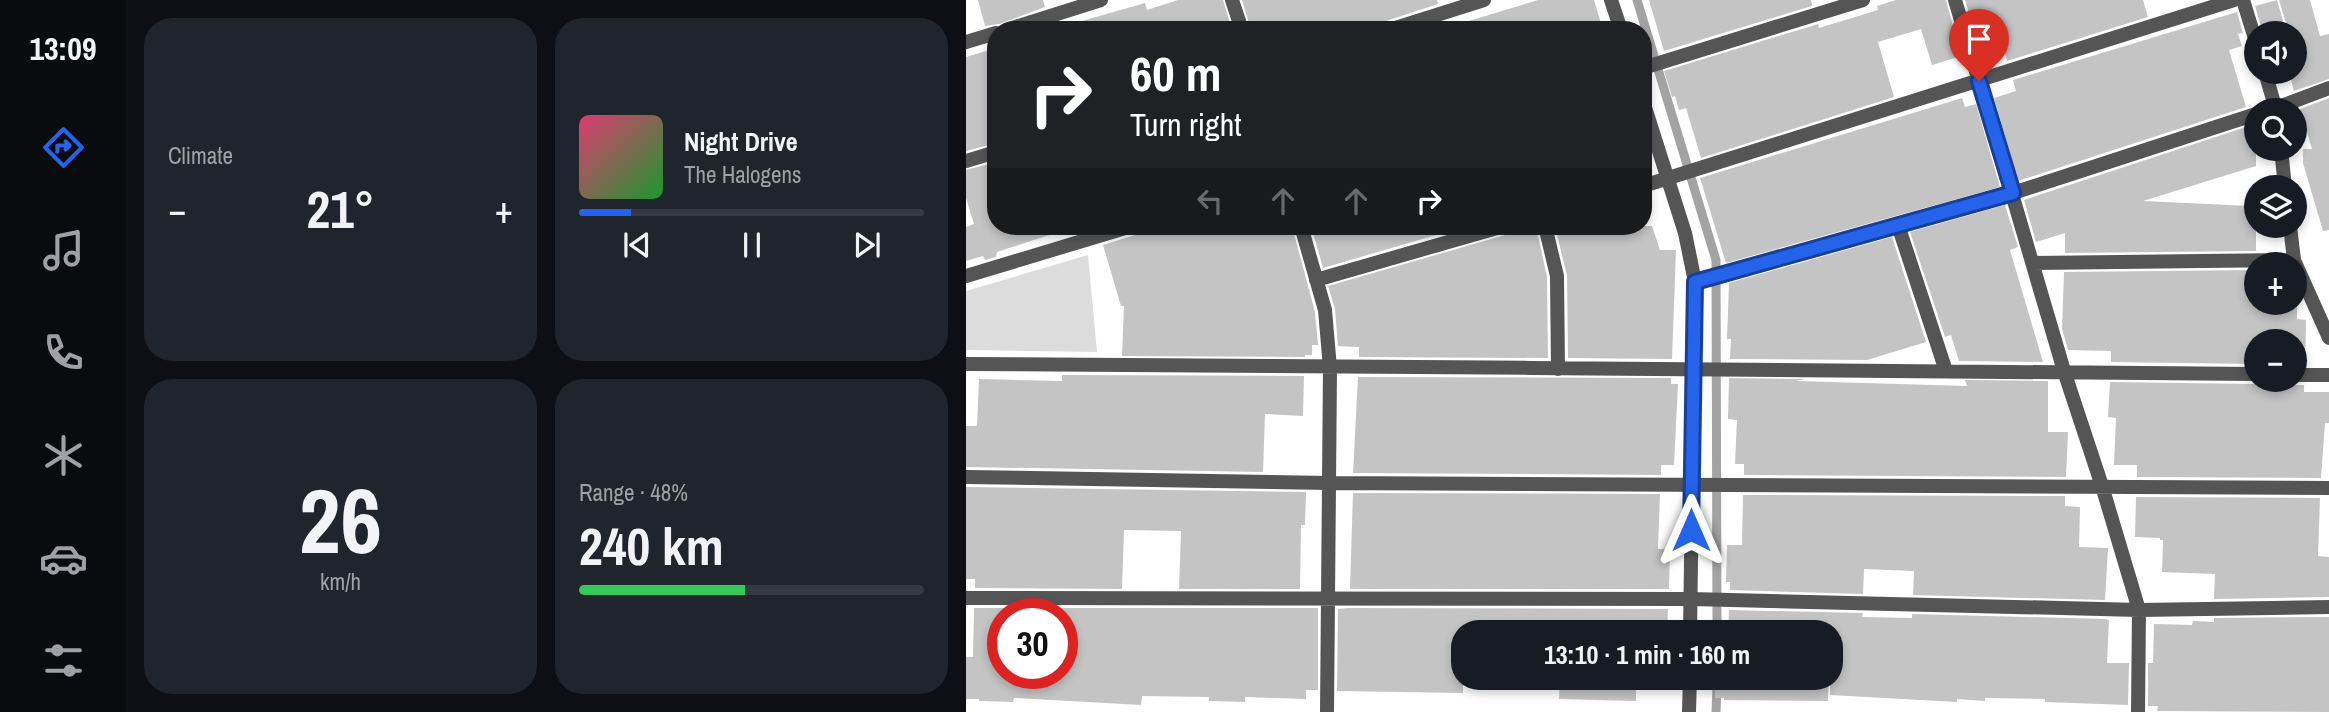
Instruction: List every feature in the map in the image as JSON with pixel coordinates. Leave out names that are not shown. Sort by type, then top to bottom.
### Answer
[{"type":"street","points":[[1034,21],[1101,0]]},
{"type":"street","points":[[1232,0],[1239,21]]},
{"type":"street","points":[[1418,21],[1484,0]]},
{"type":"street","points":[[1611,0],[1618,21]]},
{"type":"street","points":[[1652,65],[1863,0]]},
{"type":"street","points":[[1955,0],[2064,371],[2139,610],[2138,712]]},
{"type":"street","points":[[1652,183],[2234,0]]},
{"type":"street","points":[[2243,0],[2250,21]]},
{"type":"street","points":[[966,42],[987,36]]},
{"type":"street","points":[[2302,98],[2329,88]]},
{"type":"street","points":[[1695,282],[2013,193],[2244,118]]},
{"type":"street","points":[[1652,129],[1685,233],[1695,282],[1690,620]]},
{"type":"street","points":[[966,161],[987,155]]},
{"type":"street","points":[[1898,225],[1946,370]]},
{"type":"street","points":[[966,276],[1102,235]]},
{"type":"street","points":[[1304,235],[1325,310],[1329,368],[1327,712]]},
{"type":"street","points":[[1316,280],[1473,235]]},
{"type":"street","points":[[1547,235],[1557,276],[1558,369]]},
{"type":"street","points":[[2033,263],[2244,261]]},
{"type":"street","points":[[2307,289],[2329,338]]},
{"type":"street","points":[[966,364],[2244,374]]},
{"type":"street","points":[[2307,375],[2329,375]]},
{"type":"street","points":[[966,477],[1329,483],[2329,488]]},
{"type":"street","points":[[966,598],[1691,599],[2139,610],[2329,607]]},
{"type":"street","points":[[1689,712],[1690,690]]},
{"type":"shaded area","points":[[1088,255],[1097,352],[966,350],[966,291]]},
{"type":"building","points":[[978,0],[1043,0],[1045,7],[1007,21],[987,21],[985,26]]},
{"type":"building","points":[[1178,0],[1223,0],[1229,21],[1082,21],[1145,3],[1147,10]]},
{"type":"building","points":[[1242,0],[1437,0],[1438,4],[1386,21],[1248,21]]},
{"type":"building","points":[[1538,0],[1594,0],[1600,21],[1469,21]]},
{"type":"building","points":[[1649,0],[1811,0],[1812,6],[1664,51]]},
{"type":"building","points":[[1896,0],[1946,0],[1961,56],[1932,65],[1921,29],[1878,42],[1894,97],[1701,158],[1686,108],[1679,110],[1664,71],[1818,24],[1819,28],[1878,10],[1877,6]]},
{"type":"building","points":[[1965,0],[2143,0],[2148,17],[2007,61],[2002,43],[1980,50]]},
{"type":"building","points":[[2277,0],[2283,21],[2259,21],[2255,6]]},
{"type":"building","points":[[2279,0],[2310,0],[2320,36],[2329,34],[2329,79],[2294,91],[2292,84],[2307,84],[2307,21],[2285,21]]},
{"type":"building","points":[[2237,12],[2243,33],[2238,34],[2242,46],[2229,50],[2244,108],[2018,181],[1994,98],[2016,91],[2013,80]]},
{"type":"building","points":[[987,51],[987,145],[966,151],[966,57]]},
{"type":"building","points":[[1962,98],[1965,107],[1976,104],[2000,187],[1726,263],[1700,178]]},
{"type":"building","points":[[2329,98],[2329,230],[2323,231],[2303,163],[2307,161],[2307,149],[2312,149],[2307,132],[2307,106]]},
{"type":"building","points":[[2244,128],[2244,161],[2256,161],[2256,166],[2143,201],[2244,206],[2244,238],[2256,238],[2256,251],[2065,253],[2065,233],[2036,242],[2024,200]]},
{"type":"building","points":[[987,164],[987,235],[1050,235],[997,252],[996,257],[985,260],[983,256],[966,261],[966,227],[974,224],[966,198],[966,170]]},
{"type":"building","points":[[2005,205],[2018,247],[2010,250],[2043,362],[1959,361],[1951,335],[1945,337],[1910,232]]},
{"type":"building","points":[[1652,226],[1660,250],[1676,250],[1672,359],[1568,358],[1567,276],[1557,235],[1652,235]]},
{"type":"building","points":[[1135,235],[1294,235],[1315,312],[1318,345],[1312,345],[1312,355],[1305,357],[1122,356],[1124,306],[1121,306],[1103,245]]},
{"type":"building","points":[[1314,235],[1436,235],[1323,268]]},
{"type":"building","points":[[1505,235],[1538,235],[1547,277],[1548,358],[1359,357],[1359,347],[1338,346],[1335,309],[1328,286]]},
{"type":"building","points":[[1892,237],[1926,342],[1867,360],[1730,359],[1731,339],[1727,339],[1729,283]]},
{"type":"building","points":[[2244,270],[2244,315],[2297,315],[2297,319],[2306,320],[2306,329],[2244,329],[2244,364],[2111,362],[2111,351],[2068,350],[2062,329],[2064,272]]},
{"type":"building","points":[[1062,375],[1304,376],[1303,416],[1265,414],[1263,472],[966,467],[966,426],[977,426],[979,379],[1062,381]]},
{"type":"building","points":[[1358,377],[1671,378],[1671,384],[1678,384],[1674,465],[1661,465],[1661,475],[1353,473]]},
{"type":"building","points":[[1729,378],[1967,386],[1965,380],[2048,381],[2048,432],[2068,432],[2066,477],[1744,475],[1744,464],[1735,464],[1737,420],[1728,419]]},
{"type":"building","points":[[2110,382],[2244,384],[2244,392],[2329,392],[2329,423],[2325,423],[2321,478],[2137,477],[2137,465],[2114,465],[2116,418],[2108,417]]},
{"type":"building","points":[[966,487],[1306,492],[1305,525],[1301,525],[1300,589],[1179,589],[1181,531],[1124,530],[1122,589],[975,588],[975,579],[966,579]]},
{"type":"building","points":[[1353,493],[1660,494],[1658,549],[1670,549],[1669,589],[1350,589]]},
{"type":"building","points":[[1743,495],[2065,496],[2065,506],[2080,507],[2079,547],[2108,548],[2105,600],[1913,595],[1914,571],[1864,569],[1863,594],[1730,590],[1730,582],[1726,582],[1727,545],[1742,545]]},
{"type":"building","points":[[2136,497],[2320,498],[2318,556],[2329,557],[2329,597],[2214,599],[2215,574],[2162,572],[2163,540],[2135,537]]},
{"type":"building","points":[[974,608],[987,608],[987,689],[1078,689],[1078,608],[1318,608],[1318,690],[1306,690],[1306,699],[1245,697],[1245,702],[1209,701],[1209,697],[1142,696],[1141,705],[1014,698],[1013,702],[979,701],[966,699],[966,657],[973,657]]},
{"type":"building","points":[[1338,609],[1668,609],[1668,620],[1451,620],[1451,690],[1463,690],[1463,693],[1337,691]]},
{"type":"building","points":[[1729,610],[1863,613],[1862,617],[1912,618],[1912,614],[2105,619],[2109,620],[2107,663],[2129,663],[2128,705],[2045,702],[2045,699],[1985,698],[1985,701],[1957,699],[1957,702],[1830,695],[1830,690],[1843,690],[1843,620],[1729,620]]},
{"type":"building","points":[[2329,617],[2329,712],[2157,711],[2158,706],[2148,706],[2148,663],[2153,663],[2154,624],[2192,625],[2193,621],[2214,622],[2214,618]]},
{"type":"building","points":[[1559,690],[1636,690],[1636,701],[1559,699]]},
{"type":"building","points":[[1715,690],[1828,690],[1828,701],[1715,698]]},
{"type":"waterway","points":[[1637,0],[1643,21]]},
{"type":"waterway","points":[[1652,49],[1716,260],[1717,620]]},
{"type":"waterway","points":[[1716,712],[1717,690]]},
{"type":"route","points":[[1691,530],[1695,282],[2013,193],[1979,81]]}]
